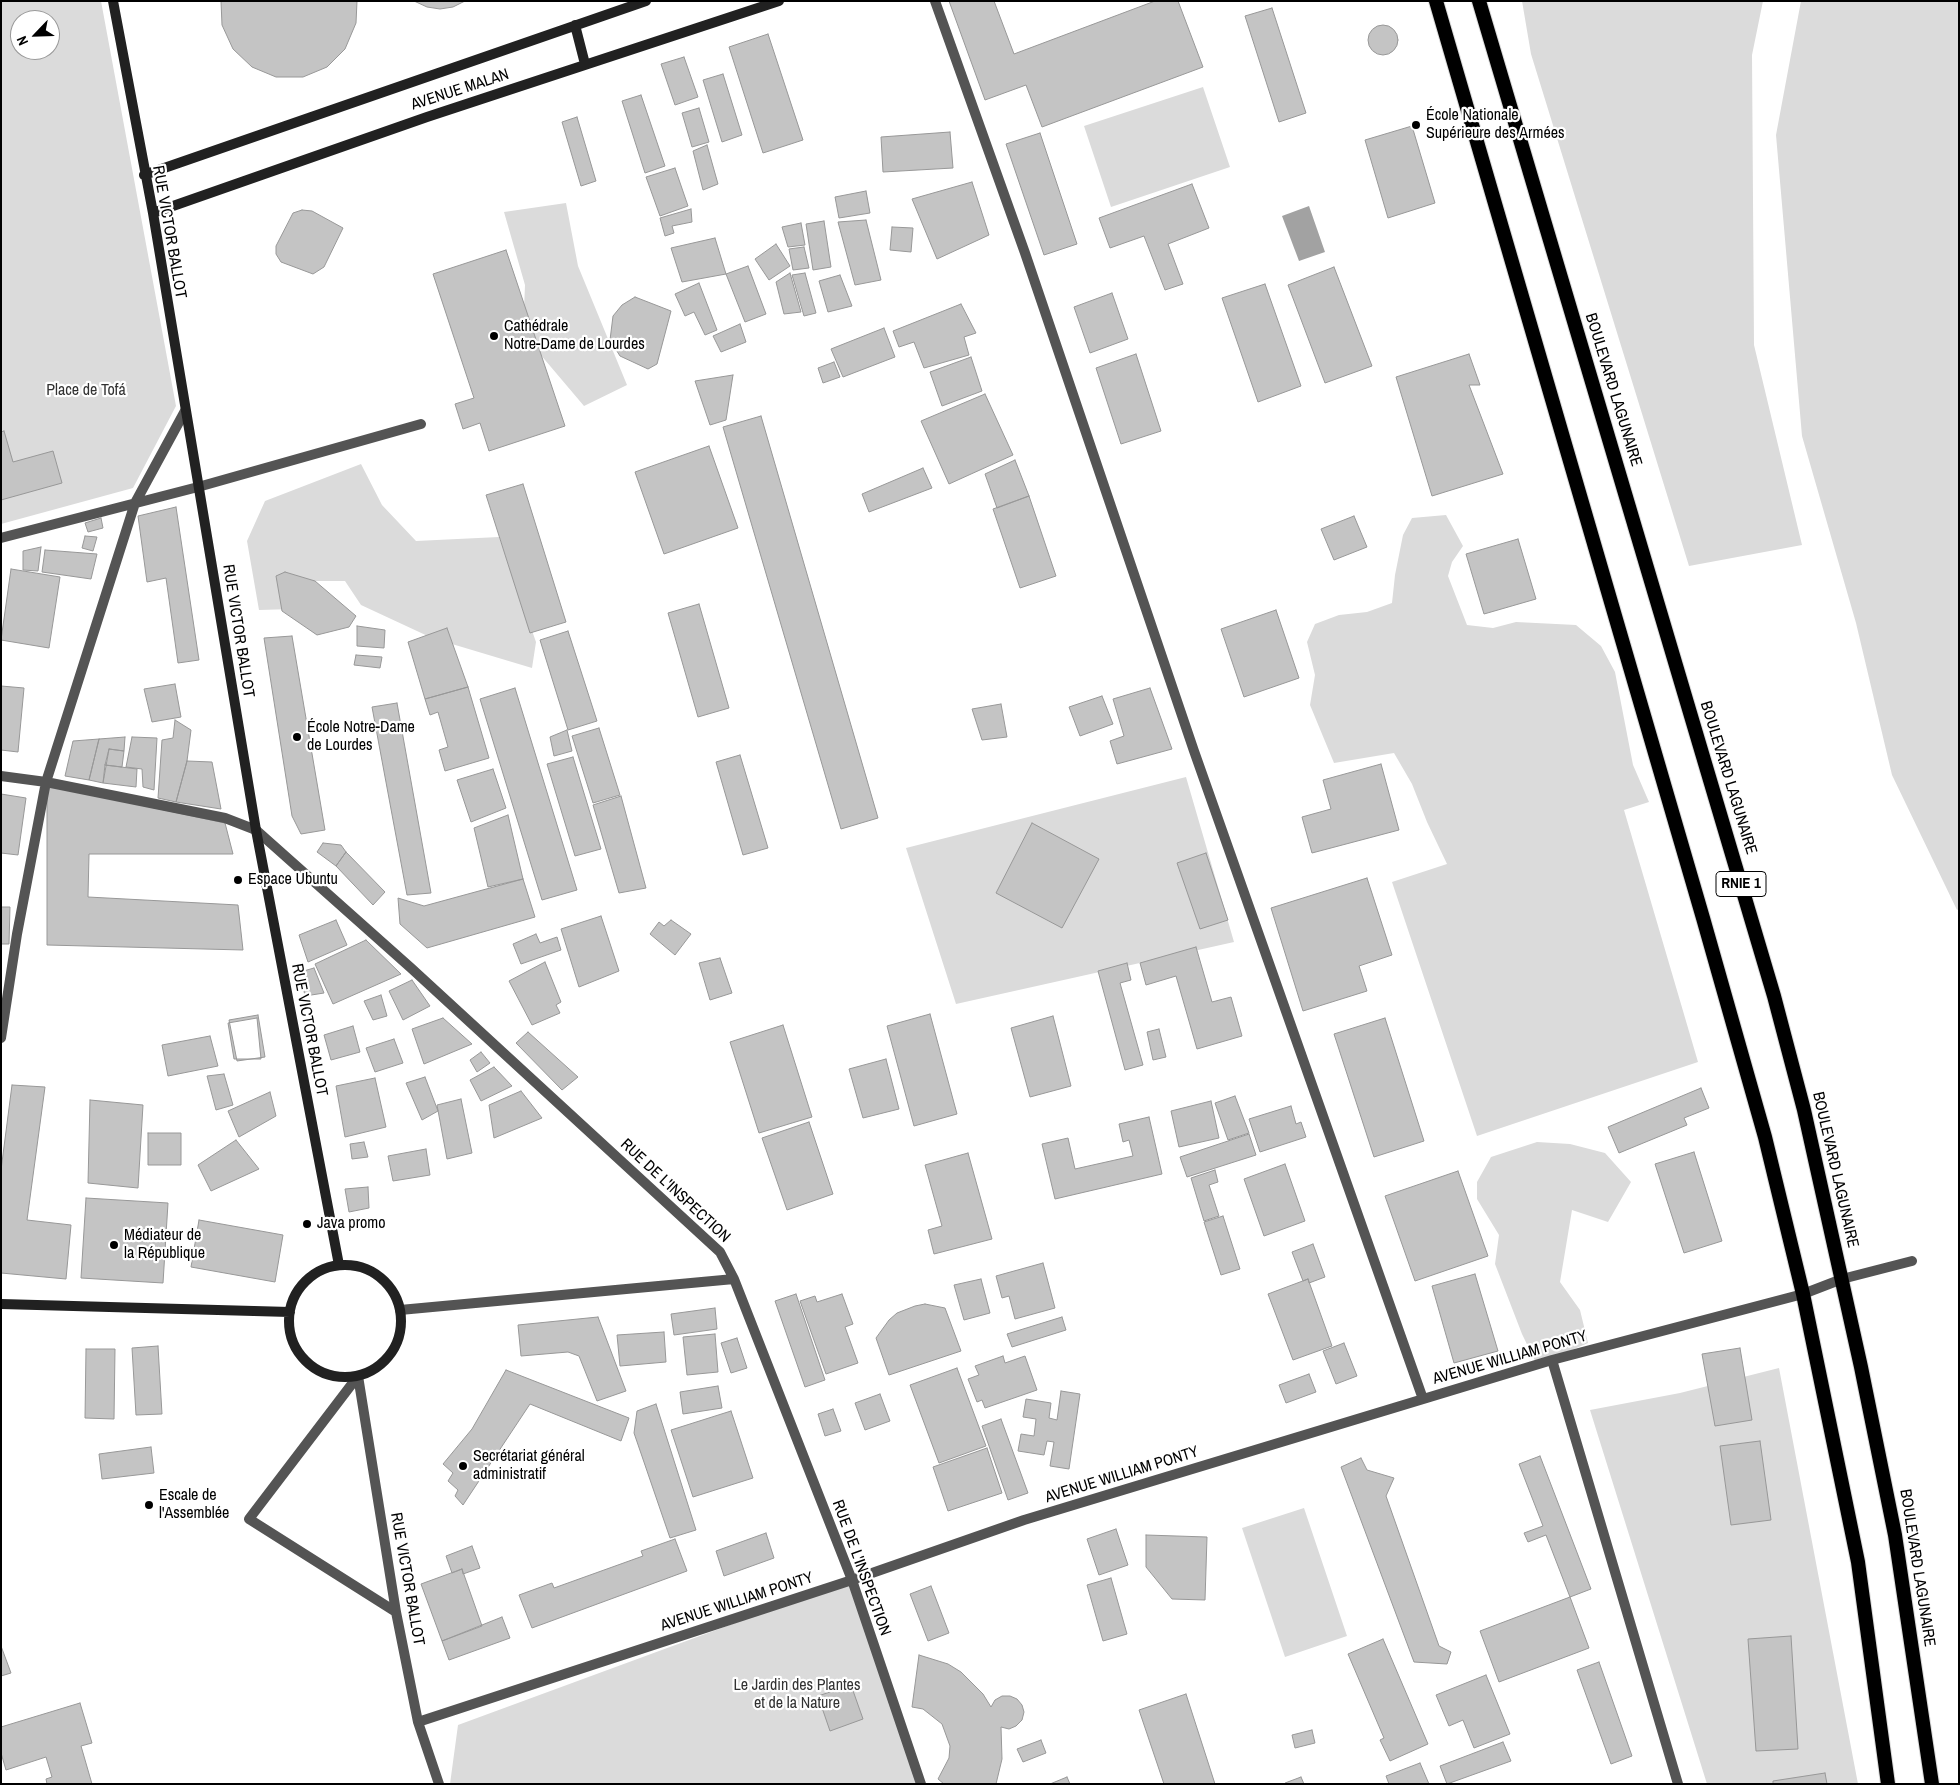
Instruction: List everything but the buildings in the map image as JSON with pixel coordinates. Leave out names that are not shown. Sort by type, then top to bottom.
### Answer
[{"type":"highway","name":"RNIE 1","points":[[1436,1],[1739,1041],[1803,1294],[1858,1562],[1888,1784]]},
{"type":"highway","name":"BOULEVARD LAGUNAIRE","points":[[1479,1],[1774,996],[1804,1110],[1842,1280],[1895,1535],[1932,1784]]},
{"type":"main road","name":"RUE VICTOR BALLOT","points":[[113,1],[144,174],[153,213],[256,830],[340,1265]]},
{"type":"main road","name":"AVENUE MALAN","points":[[144,174],[646,1]]},
{"type":"main road","name":"AVENUE MALAN","points":[[153,213],[427,116],[779,1]]},
{"type":"main road","points":[[575,25],[584,64]]},
{"type":"main road","points":[[340,1265],[364,1268],[378,1276],[390,1288],[400,1310],[400,1329],[395,1347],[376,1368],[358,1376],[331,1376],[307,1362],[292,1339],[290,1312],[296,1295],[306,1280],[322,1270],[340,1265]]},
{"type":"main road","points":[[1,1304],[290,1312]]},
{"type":"street","points":[[935,1],[1031,272],[1201,769],[1422,1399]]},
{"type":"street","points":[[1,1038],[17,934],[46,782],[135,503],[185,411]]},
{"type":"street","points":[[1,538],[198,487],[421,424]]},
{"type":"street","points":[[1,776],[46,782],[225,818],[256,830]]},
{"type":"street","name":"RUE DE L'INSPECTION","points":[[256,830],[712,1244],[725,1260],[852,1580],[922,1784]]},
{"type":"street","name":"AVENUE WILLIAM PONTY","points":[[418,1722],[852,1580],[1024,1520],[1552,1360],[1803,1294],[1842,1280],[1912,1261]]},
{"type":"street","points":[[400,1310],[734,1279]]},
{"type":"street","points":[[1552,1360],[1678,1784]]},
{"type":"street","points":[[358,1376],[249,1519],[396,1612]]},
{"type":"street","name":"RUE VICTOR BALLOT","points":[[358,1376],[396,1612],[418,1722],[439,1784]]},
{"type":"green space","name":"Place de Tofá","points":[[1,1],[101,1],[176,406],[133,488],[1,524]]},
{"type":"green space","points":[[1522,1],[1763,1],[1752,55],[1754,345],[1802,545],[1689,566],[1531,54]]},
{"type":"green space","points":[[1801,1],[1959,1],[1959,909],[1957,910],[1892,775],[1856,623],[1802,436],[1776,135]]},
{"type":"green space","points":[[1203,87],[1230,167],[1111,207],[1084,126]]},
{"type":"green space","points":[[566,203],[578,266],[627,385],[584,406],[523,334],[525,285],[504,212]]},
{"type":"green space","points":[[361,464],[382,505],[416,541],[499,537],[536,642],[532,668],[432,638],[361,605],[345,581],[292,581],[294,609],[259,610],[247,541],[265,501]]},
{"type":"green space","points":[[1446,515],[1463,546],[1452,562],[1448,576],[1467,625],[1493,628],[1516,622],[1576,625],[1601,646],[1615,672],[1633,765],[1649,802],[1624,810],[1698,1062],[1477,1136],[1392,882],[1447,864],[1412,784],[1394,753],[1334,763],[1310,705],[1315,675],[1307,642],[1315,624],[1339,615],[1367,612],[1392,603],[1395,575],[1403,535],[1412,518]]},
{"type":"green space","points":[[1186,777],[1234,942],[956,1004],[906,848]]},
{"type":"green space","points":[[1537,1142],[1570,1144],[1605,1153],[1631,1182],[1608,1222],[1572,1210],[1560,1282],[1580,1310],[1588,1343],[1537,1365],[1522,1334],[1495,1264],[1499,1235],[1477,1199],[1477,1182],[1491,1157]]},
{"type":"green space","points":[[1779,1368],[1858,1784],[1707,1784],[1590,1410],[1680,1393]]},
{"type":"green space","points":[[1304,1508],[1347,1636],[1285,1657],[1242,1528]]},
{"type":"green space","name":"Le Jardin des Plantes et de la Nature","points":[[852,1580],[921,1784],[450,1784],[458,1725]]},
{"type":"shaded area","points":[[1309,206],[1325,252],[1299,261],[1282,216]]},
{"type":"place","name":"École Nationale Supérieure des Armées","points":[[1416,125]]},
{"type":"place","name":"Cathédrale Notre-Dame de Lourdes","points":[[494,336]]},
{"type":"place","name":"École Notre-Dame de Lourdes","points":[[297,737]]},
{"type":"place","name":"Espace Ubuntu","points":[[238,880]]},
{"type":"place","name":"Java promo","points":[[307,1224]]},
{"type":"place","name":"Médiateur de la République","points":[[114,1245]]},
{"type":"place","name":"Secrétariat général administratif","points":[[463,1466]]},
{"type":"place","name":"Escale de l'Assemblée","points":[[149,1505]]}]
